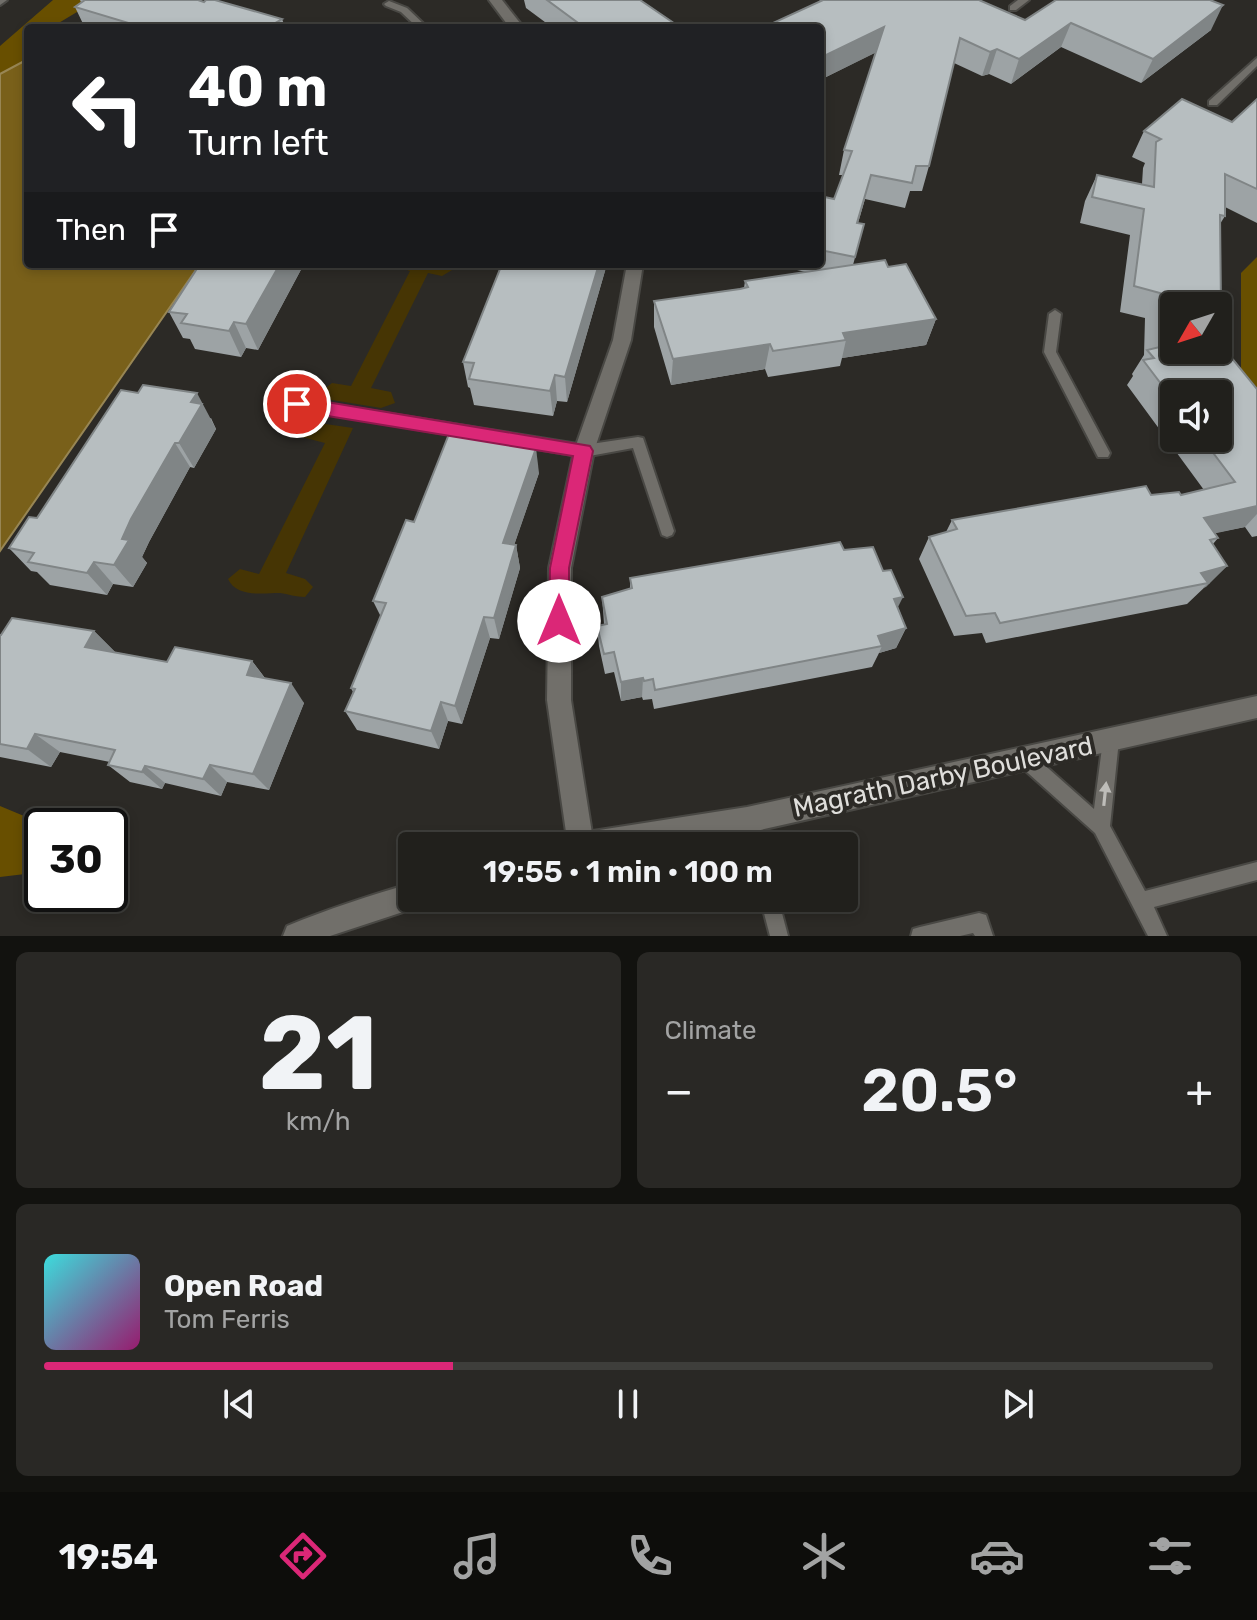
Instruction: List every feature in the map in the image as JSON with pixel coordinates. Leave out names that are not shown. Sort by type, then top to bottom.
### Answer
[{"type":"street","points":[[495,0],[514,24]]},
{"type":"street","points":[[578,832],[559,685],[560,568],[584,451],[622,340],[634,268]]},
{"type":"street","name":"Magrath Darby Boulevard","points":[[670,832],[747,820],[1257,707]]},
{"type":"street","points":[[297,936],[350,926],[398,903]]},
{"type":"lane","points":[[1013,8],[1024,0]]},
{"type":"lane","points":[[389,4],[404,10],[419,24]]},
{"type":"lane","points":[[1213,103],[1257,61]]},
{"type":"lane","points":[[1055,314],[1050,352],[1103,453]]},
{"type":"lane","points":[[297,404],[584,451],[638,442],[667,531]]},
{"type":"lane","points":[[1101,827],[1111,740]]},
{"type":"lane","points":[[1025,759],[1101,827],[1158,936]]},
{"type":"lane","points":[[747,820],[750,832]]},
{"type":"lane","points":[[1141,901],[1257,871]]},
{"type":"lane","points":[[773,912],[779,936]]},
{"type":"lane","points":[[920,936],[979,922],[984,936]]},
{"type":"shaded area","points":[[53,0],[97,0],[57,24],[25,24]]},
{"type":"shaded area","points":[[24,25],[24,61],[0,74],[0,46]]},
{"type":"shaded area","points":[[24,61],[24,268],[197,268],[0,551],[0,74]]},
{"type":"shaded area","points":[[1257,257],[1257,388],[1241,372],[1241,273]]},
{"type":"shaded area","points":[[401,268],[452,270],[442,276],[428,273],[371,388],[391,392],[395,403],[381,408],[326,399],[322,391],[332,383],[351,386],[410,271]]},
{"type":"shaded area","points":[[312,422],[353,428],[286,573],[305,579],[313,587],[305,597],[244,592],[228,579],[240,569],[259,574],[325,443],[302,437],[301,429]]},
{"type":"shaded area","points":[[0,806],[24,816],[24,874],[0,877]]},
{"type":"building","points":[[85,0],[215,0],[282,19],[277,22],[283,24],[132,24],[75,7]]},
{"type":"building","points":[[547,0],[640,0],[675,24],[580,24]]},
{"type":"building","points":[[823,0],[979,0],[1025,20],[1056,0],[1210,0],[1223,5],[1153,59],[1071,23],[1019,59],[997,49],[990,52],[960,38],[929,166],[916,166],[912,183],[871,175],[857,223],[864,224],[855,257],[824,251],[824,197],[834,199],[852,151],[844,150],[884,27],[824,56],[824,24],[771,24]]},
{"type":"building","points":[[1182,99],[1232,122],[1257,99],[1257,189],[1225,174],[1225,216],[1220,215],[1221,292],[1160,293],[1134,286],[1144,209],[1092,197],[1097,175],[1154,187],[1156,142],[1161,139],[1144,131]]},
{"type":"building","points":[[885,260],[888,267],[906,264],[936,319],[843,333],[846,340],[773,351],[770,344],[673,359],[654,301],[740,289],[748,287],[745,281]]},
{"type":"building","points":[[197,268],[278,268],[246,324],[234,322],[229,331],[181,323],[187,314],[169,312]]},
{"type":"building","points":[[500,268],[598,268],[565,377],[555,375],[550,391],[469,379],[474,363],[463,362]]},
{"type":"building","points":[[1160,347],[1160,364],[1232,364],[1232,358],[1257,389],[1257,506],[1204,518],[1218,538],[1210,540],[1227,566],[1201,573],[1208,583],[1000,623],[995,613],[966,616],[929,537],[957,529],[952,520],[1146,486],[1151,495],[1179,492],[1181,495],[1235,482],[1212,452],[1232,452],[1232,380],[1160,380],[1160,382],[1143,360],[1154,358],[1147,350]]},
{"type":"building","points":[[143,385],[197,393],[191,402],[202,404],[179,443],[175,443],[131,519],[122,539],[129,540],[114,565],[94,562],[87,573],[28,562],[34,553],[9,548],[29,517],[37,518],[121,390],[138,393]]},
{"type":"building","points":[[449,434],[536,448],[503,543],[516,545],[494,618],[484,617],[455,706],[441,702],[431,731],[345,711],[355,689],[351,688],[386,603],[373,601],[406,520],[414,522]]},
{"type":"building","points":[[840,542],[844,550],[873,547],[883,571],[891,570],[903,597],[894,599],[906,628],[878,636],[882,646],[655,690],[653,679],[621,682],[614,652],[604,654],[597,626],[607,624],[602,597],[632,588],[630,578]]},
{"type":"building","points":[[12,618],[94,631],[85,647],[167,662],[175,647],[252,661],[247,675],[291,683],[253,774],[210,765],[203,779],[145,766],[142,772],[108,765],[115,750],[35,734],[27,749],[0,744],[0,635]]},
{"type":"route","points":[[297,404],[584,451],[560,568],[559,621]]}]
